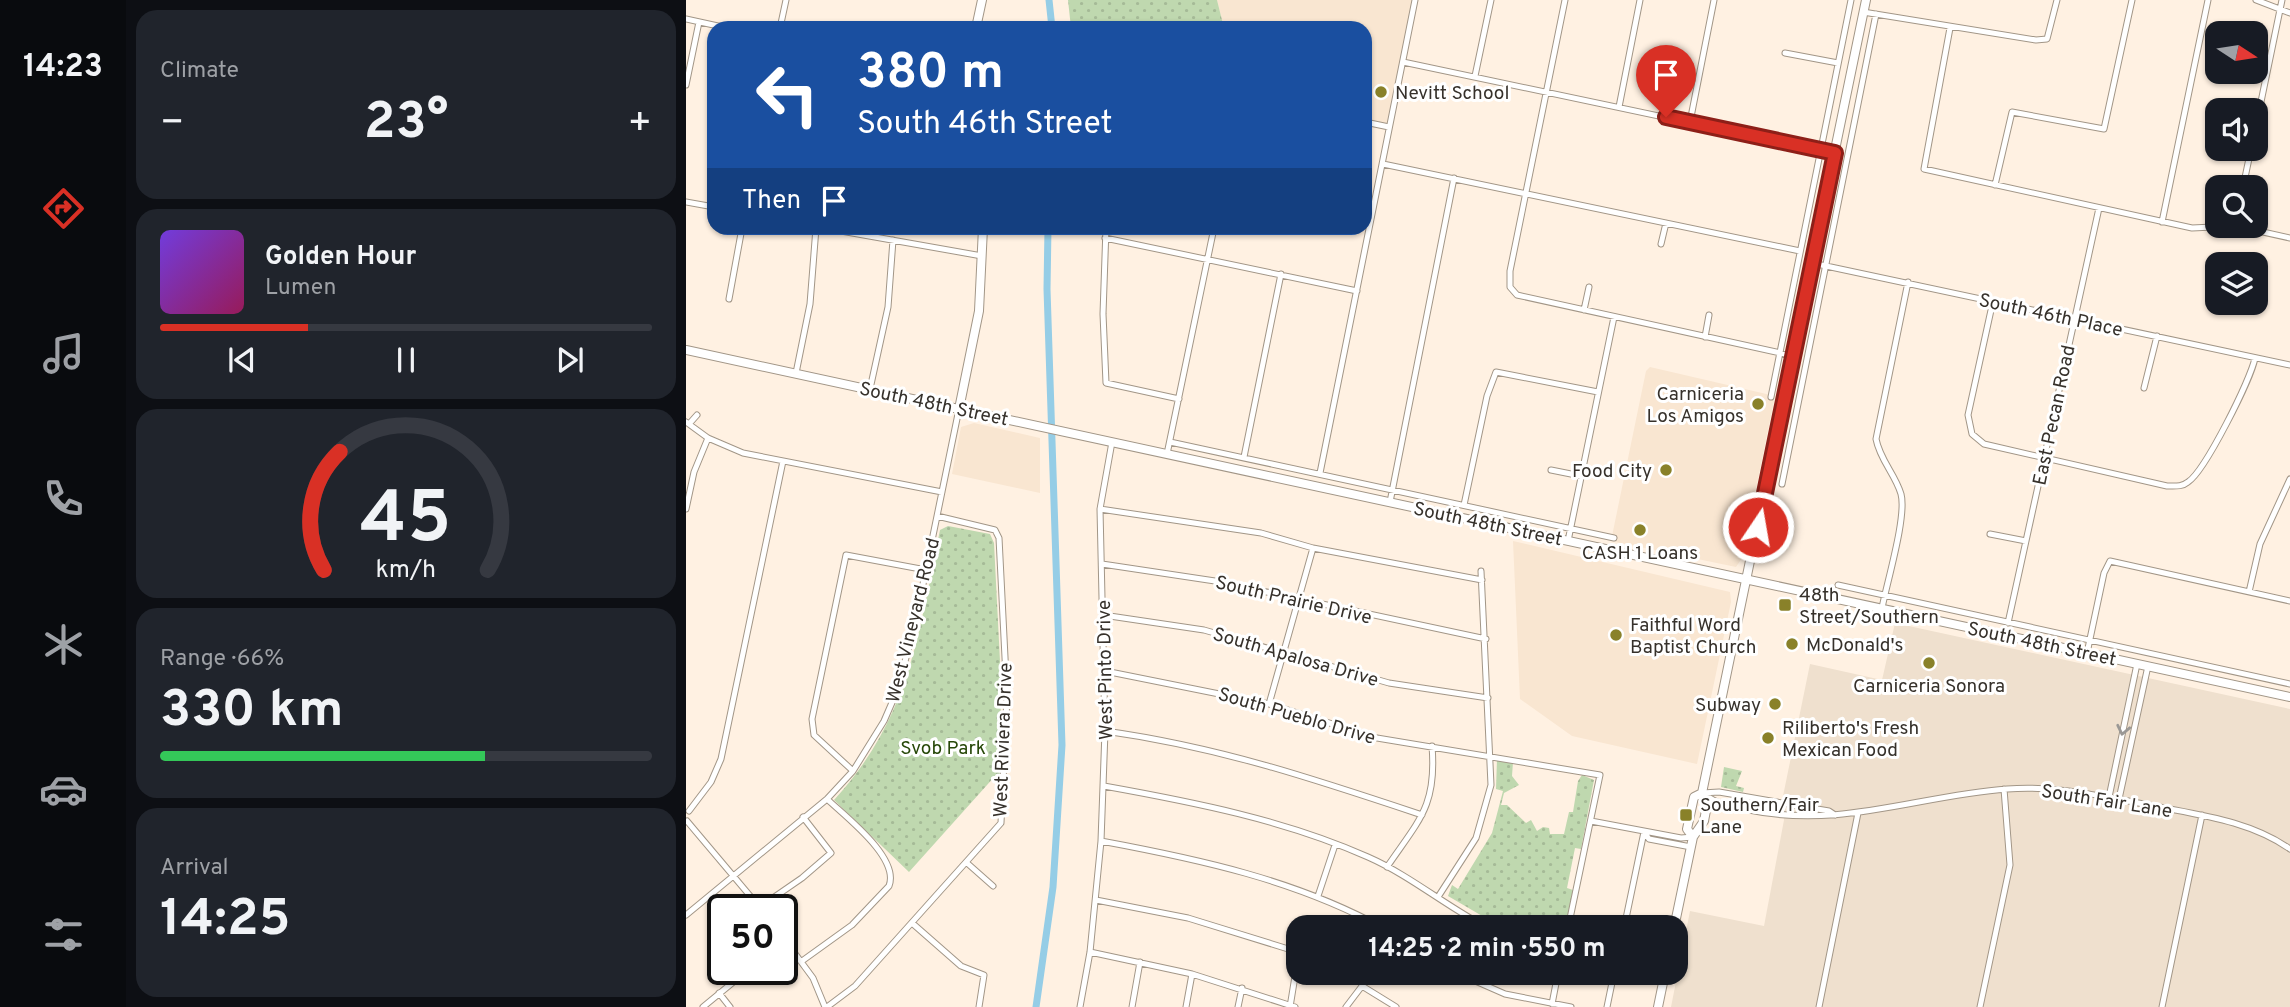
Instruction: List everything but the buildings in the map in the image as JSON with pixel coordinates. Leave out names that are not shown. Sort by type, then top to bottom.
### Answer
[{"type":"main road","points":[[978,21],[982,0]]},
{"type":"main road","points":[[1677,915],[1693,837],[1703,826],[1707,806],[1702,793],[1866,0]]},
{"type":"main road","points":[[959,409],[979,312],[984,235]]},
{"type":"main road","name":"South 48th Street","points":[[686,350],[2290,697]]},
{"type":"main road","points":[[1693,837],[1688,829],[1694,797],[1702,793]]},
{"type":"main road","points":[[1658,1007],[1663,985]]},
{"type":"street","points":[[782,21],[786,0]]},
{"type":"street","points":[[1372,214],[1415,0]]},
{"type":"street","points":[[1475,76],[1491,0]]},
{"type":"street","points":[[1565,0],[1510,271],[1510,288],[1517,295],[1794,356]]},
{"type":"street","points":[[1619,107],[1640,0]]},
{"type":"street","points":[[1690,122],[1714,0]]},
{"type":"street","points":[[1771,397],[1851,0]]},
{"type":"street","points":[[1863,12],[2036,40],[2048,38],[2057,0]]},
{"type":"street","points":[[1995,185],[2012,112],[2104,129],[2132,0]]},
{"type":"street","points":[[2162,222],[2208,0]]},
{"type":"street","points":[[2256,0],[2290,13]]},
{"type":"street","points":[[2262,98],[2282,0]]},
{"type":"street","points":[[1782,484],[1876,14]]},
{"type":"street","points":[[686,19],[707,24]]},
{"type":"street","points":[[686,85],[699,22]]},
{"type":"street","points":[[1950,28],[1924,169],[2192,229],[2205,228]]},
{"type":"street","points":[[1785,52],[1838,63]]},
{"type":"street","points":[[1403,62],[1835,153]]},
{"type":"street","points":[[1372,123],[1389,127]]},
{"type":"street","points":[[1383,164],[1800,251]]},
{"type":"street","points":[[1390,502],[1454,178]]},
{"type":"street","points":[[686,202],[707,206]]},
{"type":"street","name":"East Pecan Road","points":[[2008,623],[2099,208]]},
{"type":"street","points":[[1661,244],[1666,223]]},
{"type":"street","points":[[2268,233],[2290,238]]},
{"type":"street","points":[[729,299],[741,235]]},
{"type":"street","points":[[796,373],[810,304],[815,235]]},
{"type":"street","points":[[864,235],[982,256]]},
{"type":"street","points":[[1105,235],[1103,314],[1106,383],[1179,399]]},
{"type":"street","points":[[1167,454],[1213,235]]},
{"type":"street","points":[[1320,473],[1368,235]]},
{"type":"street","points":[[1105,238],[1357,291]]},
{"type":"street","points":[[870,389],[888,307],[893,240]]},
{"type":"street","name":"South 46th Place","points":[[1812,263],[2290,365]]},
{"type":"street","points":[[1244,457],[1282,274]]},
{"type":"street","points":[[1882,608],[1902,506],[1899,489],[1881,459],[1876,439],[1908,282]]},
{"type":"street","points":[[1584,310],[1588,287]]},
{"type":"street","points":[[1993,301],[1968,415],[1972,434],[1983,444],[2167,486],[2181,486],[2199,472],[2245,387],[2255,358]]},
{"type":"street","points":[[1705,337],[1709,315]]},
{"type":"street","points":[[1568,541],[1614,317]]},
{"type":"street","points":[[2144,388],[2157,337]]},
{"type":"street","points":[[1464,505],[1487,396],[1496,372],[1598,392]]},
{"type":"street","name":"West Vineyard Road","points":[[686,915],[827,799],[853,771],[884,720],[897,691],[926,570],[959,409]]},
{"type":"street","points":[[697,415],[688,423],[708,438],[743,453],[942,492]]},
{"type":"street","points":[[686,509],[694,472],[708,438]]},
{"type":"street","name":"West Pinto Drive","points":[[1080,1007],[1090,952],[1101,841],[1105,671],[1100,509],[1112,442]]},
{"type":"street","name":"South 48th Street","points":[[1170,442],[1614,538]]},
{"type":"street","points":[[748,894],[687,821],[687,810],[707,789],[721,759],[783,461]]},
{"type":"street","points":[[1551,470],[1581,476]]},
{"type":"street","points":[[2249,592],[2260,544],[2290,479]]},
{"type":"street","points":[[1100,509],[1261,533],[1313,548],[1482,580]]},
{"type":"street","name":"West Riviera Drive","points":[[798,956],[826,1007],[855,986],[1002,823],[1007,696],[1000,551],[995,530],[937,516]]},
{"type":"street","points":[[1990,534],[2026,541]]},
{"type":"street","points":[[1269,704],[1313,548]]},
{"type":"street","points":[[853,771],[814,735],[812,719],[846,555],[926,570]]},
{"type":"street","points":[[2087,653],[2104,573],[2110,561],[2290,601]]},
{"type":"street","name":"South Prairie Drive","points":[[1102,564],[1215,580],[1298,601],[1486,639]]},
{"type":"street","points":[[1438,897],[1476,838],[1492,785],[1481,571]]},
{"type":"street","name":"South 48th Street","points":[[1838,585],[2290,684]]},
{"type":"street","name":"South Apalosa Drive","points":[[1103,615],[1203,630],[1389,682],[1488,698]]},
{"type":"street","points":[[2109,797],[2137,664]]},
{"type":"street","points":[[2119,799],[2148,666]]},
{"type":"street","name":"South Pueblo Drive","points":[[1105,671],[1269,704],[1377,738],[1600,775],[1591,821]]},
{"type":"street","points":[[1105,731],[1174,740],[1256,760],[1422,815]]},
{"type":"street","points":[[1387,867],[1431,799],[1434,771],[1432,746]]},
{"type":"street","points":[[1104,786],[1198,803],[1335,845],[1387,867],[1467,915]]},
{"type":"street","name":"South Fair Lane","points":[[1702,793],[1716,803],[1764,813],[1816,818],[2004,789],[2049,788],[2202,815],[2250,827],[2290,849]]},
{"type":"street","points":[[1980,1007],[2010,865],[2004,789]]},
{"type":"street","name":"South Fair Lane","points":[[1702,793],[1719,792],[1829,811],[1835,815]]},
{"type":"street","points":[[802,961],[852,925],[889,886],[892,878],[885,856],[827,799]]},
{"type":"street","points":[[1827,1007],[1819,1006],[1858,813]]},
{"type":"street","points":[[2162,1007],[2202,815]]},
{"type":"street","points":[[781,894],[831,853],[803,817]]},
{"type":"street","points":[[1571,915],[1591,821],[1669,836],[1693,837]]},
{"type":"street","points":[[1669,836],[1689,822]]},
{"type":"street","points":[[1644,832],[1650,839],[1691,847]]},
{"type":"street","points":[[1627,915],[1644,832]]},
{"type":"street","points":[[1101,841],[1181,856],[1318,896],[1357,915]]},
{"type":"street","points":[[1318,896],[1335,845]]},
{"type":"street","points":[[967,863],[993,886]]},
{"type":"street","points":[[1096,900],[1188,918],[1286,948]]},
{"type":"street","points":[[912,923],[961,966],[984,975],[979,1007]]},
{"type":"street","points":[[1090,952],[1192,974],[1292,1006],[1295,985]]},
{"type":"street","points":[[1132,1007],[1140,962]]},
{"type":"street","points":[[1186,1007],[1192,974]]},
{"type":"street","points":[[703,1007],[729,985]]},
{"type":"street","points":[[1484,985],[1505,994],[1571,1007]]},
{"type":"street","points":[[1552,1004],[1556,985]]},
{"type":"street","points":[[1607,1007],[1612,985]]},
{"type":"street","points":[[1346,1007],[1362,986],[1396,1007]]},
{"type":"street","points":[[1238,1007],[1242,988]]},
{"type":"street","points":[[719,993],[730,1007]]},
{"type":"shaded area","name":"Nevitt School","points":[[1217,0],[1415,0],[1389,127],[1372,123],[1372,21],[1222,21]]},
{"type":"shaded area","points":[[1650,367],[1775,396],[1742,558],[1736,567],[1611,541],[1646,371]]},
{"type":"shaded area","points":[[974,423],[1040,438],[1040,493],[952,474],[961,427]]},
{"type":"shaded area","points":[[1513,541],[1730,592],[1731,602],[1697,764],[1572,736],[1520,699]]},
{"type":"shaded area","points":[[1895,623],[2290,709],[2290,1007],[1671,1007],[1675,985],[1688,985],[1690,911],[1764,926],[1784,820],[1782,801],[1810,664],[1882,680]]},
{"type":"green space","points":[[1068,0],[1217,0],[1222,21],[1070,21]]},
{"type":"green space","name":"Svob Park","points":[[948,526],[990,534],[994,543],[1001,681],[1000,774],[996,775],[909,872],[834,800],[880,738],[895,706],[917,640],[940,530]]},
{"type":"green space","points":[[1497,759],[1513,762],[1512,776],[1519,785],[1504,793],[1501,805],[1507,805],[1526,823],[1531,820],[1537,831],[1543,827],[1549,828],[1550,834],[1564,834],[1569,812],[1573,812],[1578,781],[1582,775],[1594,780],[1581,849],[1575,848],[1567,888],[1573,890],[1568,915],[1480,915],[1448,896],[1452,885],[1458,889],[1492,833],[1503,791],[1496,789]]},
{"type":"green space","points":[[1724,767],[1742,771],[1736,786],[1744,788],[1743,792],[1721,787]]},
{"type":"waterway","points":[[1049,0],[1051,21]]},
{"type":"waterway","points":[[1036,1007],[1053,887],[1062,745],[1047,289],[1048,235]]},
{"type":"place","name":"Nevitt School","points":[[1381,92]]},
{"type":"place","name":"Carniceria Los Amigos","points":[[1758,404]]},
{"type":"place","name":"Food City","points":[[1666,470]]},
{"type":"place","name":"CASH 1 Loans","points":[[1640,530]]},
{"type":"place","name":"48th Street/Southern","points":[[1785,605]]},
{"type":"place","name":"Faithful Word Baptist Church","points":[[1616,635]]},
{"type":"place","name":"McDonald's","points":[[1792,644]]},
{"type":"place","name":"Carniceria Sonora","points":[[1929,663]]},
{"type":"place","name":"Subway","points":[[1775,704]]},
{"type":"place","name":"Riliberto's Fresh Mexican Food","points":[[1768,738]]},
{"type":"place","name":"Southern/Fair Lane","points":[[1686,815]]},
{"type":"route","points":[[1666,117],[1835,153],[1758,527]]}]
